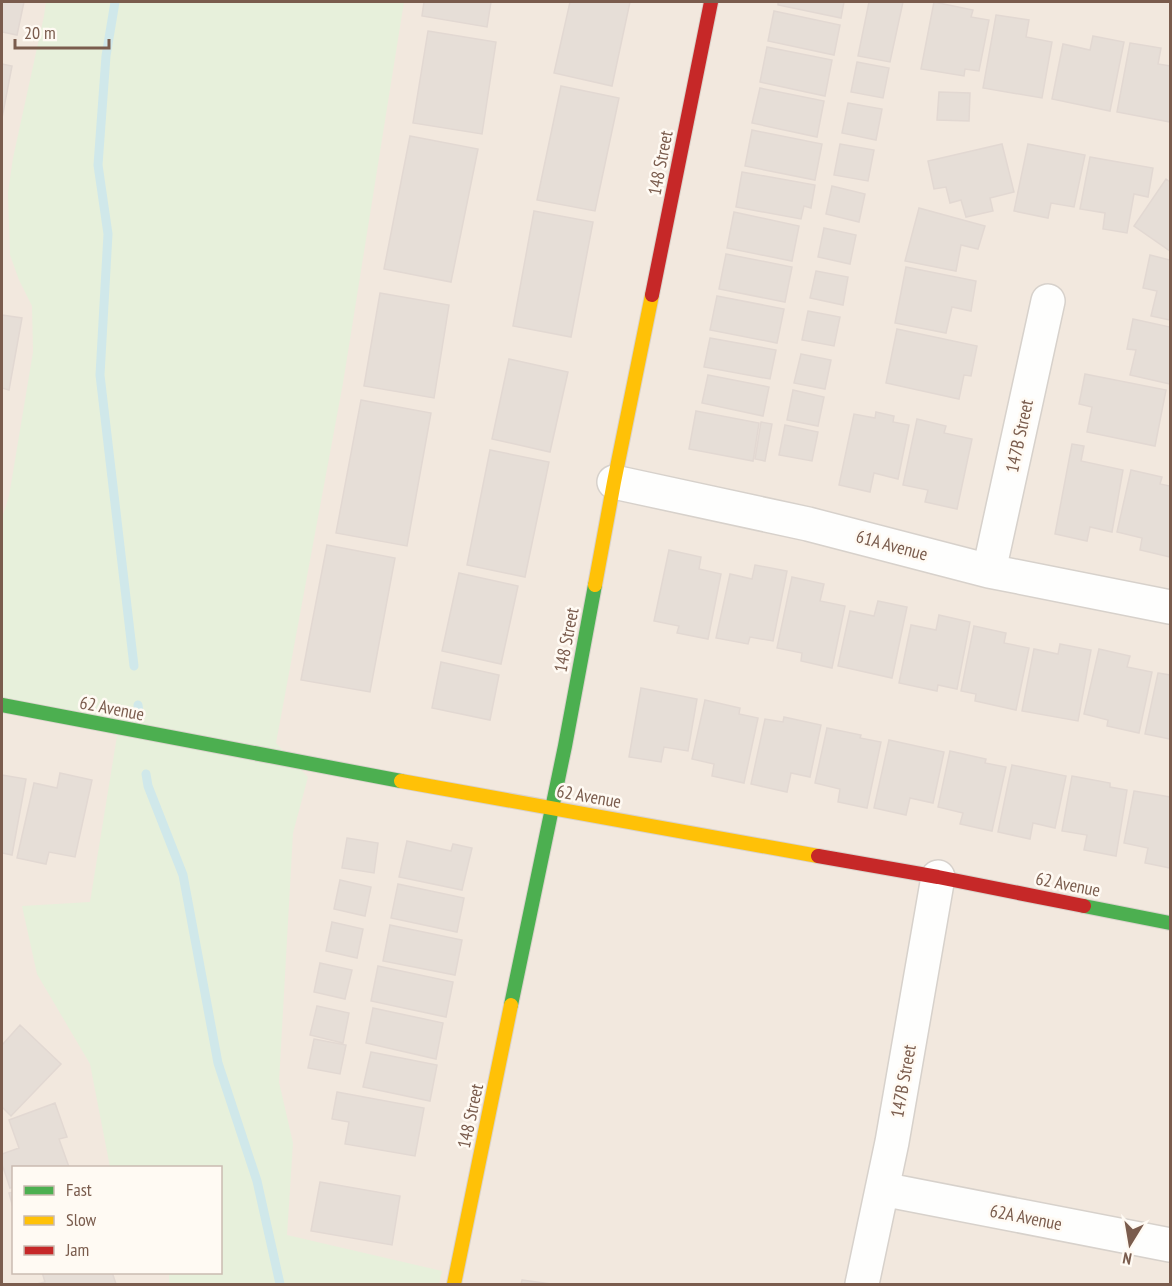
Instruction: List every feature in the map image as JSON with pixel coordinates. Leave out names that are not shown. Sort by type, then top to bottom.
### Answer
[{"type":"main road","name":"148 Street","points":[[454,1284],[567,734],[614,482],[711,2]]},
{"type":"main road","name":"62 Avenue","points":[[2,705],[319,766],[938,877],[1170,923]]},
{"type":"street","name":"147B Street","points":[[989,571],[1048,301]]},
{"type":"street","name":"61A Avenue","points":[[614,482],[808,524],[989,571],[1170,607]]},
{"type":"street","name":"147B Street","points":[[862,1284],[892,1142],[938,877]]},
{"type":"street","name":"62A Avenue","points":[[882,1189],[1170,1245]]},
{"type":"shaded area","points":[[2,2],[1170,2],[1170,1284],[2,1284]]},
{"type":"green space","points":[[46,2],[404,2],[343,383],[276,743],[308,777],[293,833],[279,1082],[293,1143],[287,1235],[442,1271],[439,1284],[169,1284],[169,1274],[222,1274],[222,1166],[110,1166],[90,1064],[37,974],[22,906],[90,902],[117,736],[2,697],[2,518],[9,496],[33,352],[32,306],[10,255],[8,193],[13,158]]},
{"type":"building","points":[[2,2],[24,2],[17,35],[2,32]]},
{"type":"building","points":[[424,2],[491,2],[487,27],[422,16]]},
{"type":"building","points":[[570,2],[630,2],[612,86],[554,73]]},
{"type":"building","points":[[778,2],[844,2],[841,18],[778,5]]},
{"type":"building","points":[[869,2],[903,2],[890,62],[858,56]]},
{"type":"building","points":[[934,2],[973,10],[971,17],[989,20],[979,71],[965,69],[964,76],[921,69]]},
{"type":"building","points":[[774,11],[840,25],[834,55],[768,41]]},
{"type":"building","points":[[996,15],[1029,20],[1026,37],[1052,42],[1042,98],[983,88]]},
{"type":"building","points":[[428,31],[496,42],[482,134],[413,123]]},
{"type":"building","points":[[1093,36],[1124,42],[1110,111],[1052,99],[1063,44],[1090,50]]},
{"type":"building","points":[[1130,43],[1161,48],[1158,64],[1170,66],[1170,122],[1117,112]]},
{"type":"building","points":[[767,47],[832,60],[825,96],[760,82]]},
{"type":"building","points":[[857,62],[889,68],[883,98],[851,92]]},
{"type":"building","points":[[2,64],[12,66],[2,118]]},
{"type":"building","points":[[561,86],[619,98],[595,211],[537,200]]},
{"type":"building","points":[[760,88],[824,101],[817,137],[752,123]]},
{"type":"building","points":[[939,92],[970,93],[969,121],[937,120]]},
{"type":"building","points":[[848,103],[882,109],[876,140],[842,133]]},
{"type":"building","points":[[752,130],[822,144],[815,180],[745,166]]},
{"type":"building","points":[[410,136],[478,149],[451,282],[384,269]]},
{"type":"building","points":[[840,144],[874,150],[868,181],[834,175]]},
{"type":"building","points":[[1002,144],[1014,192],[990,198],[993,211],[966,217],[961,200],[950,203],[946,187],[934,189],[928,161]]},
{"type":"building","points":[[1028,144],[1085,155],[1074,207],[1051,203],[1048,218],[1014,211]]},
{"type":"building","points":[[1090,157],[1153,168],[1148,197],[1134,194],[1127,233],[1103,229],[1105,213],[1080,209]]},
{"type":"building","points":[[742,172],[815,185],[811,208],[804,206],[801,219],[736,207]]},
{"type":"building","points":[[1166,179],[1170,182],[1170,251],[1134,226]]},
{"type":"building","points":[[832,186],[865,194],[859,222],[826,214]]},
{"type":"building","points":[[919,208],[985,226],[978,249],[961,245],[956,271],[905,261]]},
{"type":"building","points":[[534,211],[593,222],[571,337],[513,326]]},
{"type":"building","points":[[734,212],[799,226],[792,261],[727,248]]},
{"type":"building","points":[[824,228],[856,235],[850,264],[818,257]]},
{"type":"building","points":[[726,254],[792,267],[785,302],[719,289]]},
{"type":"building","points":[[1150,255],[1170,260],[1170,320],[1151,316],[1157,291],[1143,288]]},
{"type":"building","points":[[906,267],[976,281],[971,311],[952,307],[946,333],[895,323]]},
{"type":"building","points":[[816,271],[848,277],[843,305],[810,298]]},
{"type":"building","points":[[380,293],[449,305],[434,398],[364,386]]},
{"type":"building","points":[[717,296],[784,309],[777,343],[710,330]]},
{"type":"building","points":[[808,311],[840,317],[834,346],[802,340]]},
{"type":"building","points":[[2,315],[22,318],[9,390],[2,388]]},
{"type":"building","points":[[1133,319],[1170,327],[1170,384],[1130,375],[1136,350],[1127,349]]},
{"type":"building","points":[[897,329],[977,346],[971,376],[964,375],[959,399],[886,383]]},
{"type":"building","points":[[710,338],[776,350],[770,379],[704,367]]},
{"type":"building","points":[[801,354],[831,360],[825,389],[794,383]]},
{"type":"building","points":[[509,359],[568,372],[550,452],[492,439]]},
{"type":"building","points":[[1085,374],[1166,390],[1155,446],[1087,432],[1092,407],[1079,404]]},
{"type":"building","points":[[708,375],[769,387],[763,416],[702,403]]},
{"type":"building","points":[[793,390],[824,397],[818,426],[787,420]]},
{"type":"building","points":[[361,400],[431,413],[407,546],[336,533]]},
{"type":"building","points":[[696,411],[759,423],[753,461],[689,449]]},
{"type":"building","points":[[876,412],[894,416],[893,422],[909,425],[898,479],[874,473],[870,492],[839,485],[854,414],[875,418]]},
{"type":"building","points":[[917,419],[946,426],[944,433],[972,439],[957,509],[925,502],[928,490],[903,485]]},
{"type":"building","points":[[761,422],[772,424],[765,461],[755,459]]},
{"type":"building","points":[[785,425],[818,432],[812,461],[779,455]]},
{"type":"building","points":[[1072,444],[1084,446],[1081,461],[1123,470],[1112,532],[1090,527],[1087,541],[1055,534]]},
{"type":"building","points":[[490,450],[549,462],[525,577],[467,565]]},
{"type":"building","points":[[1131,470],[1162,477],[1160,484],[1170,486],[1170,557],[1140,550],[1142,538],[1117,532]]},
{"type":"building","points":[[327,545],[395,558],[370,692],[301,680]]},
{"type":"building","points":[[669,550],[701,557],[699,569],[721,574],[708,639],[677,633],[679,626],[654,621]]},
{"type":"building","points":[[755,565],[787,571],[773,641],[750,637],[748,644],[716,638],[730,574],[752,579]]},
{"type":"building","points":[[459,573],[518,586],[501,664],[442,651]]},
{"type":"building","points":[[792,577],[824,584],[820,601],[845,606],[832,668],[801,661],[802,653],[777,648]]},
{"type":"building","points":[[878,601],[907,607],[892,678],[838,666],[850,611],[874,616]]},
{"type":"building","points":[[939,615],[970,622],[957,689],[938,685],[937,691],[899,683],[911,625],[936,630]]},
{"type":"building","points":[[974,626],[1006,633],[1004,643],[1029,648],[1016,710],[975,701],[976,694],[961,691]]},
{"type":"building","points":[[1060,644],[1091,650],[1078,721],[1022,711],[1034,649],[1058,654]]},
{"type":"building","points":[[1099,649],[1130,656],[1127,667],[1152,672],[1139,733],[1107,726],[1108,720],[1084,714]]},
{"type":"building","points":[[441,662],[499,675],[490,720],[432,708]]},
{"type":"building","points":[[1158,673],[1170,675],[1170,739],[1145,734]]},
{"type":"building","points":[[641,688],[697,699],[688,751],[664,747],[661,762],[629,757]]},
{"type":"building","points":[[705,700],[740,708],[739,714],[758,718],[744,783],[712,776],[714,764],[692,759]]},
{"type":"building","points":[[784,717],[821,725],[810,777],[791,773],[787,792],[751,784],[765,719],[783,722]]},
{"type":"building","points":[[827,728],[881,742],[867,808],[838,802],[840,789],[815,783]]},
{"type":"building","points":[[889,740],[944,752],[933,803],[910,798],[906,815],[874,808]]},
{"type":"building","points":[[950,751],[986,759],[985,763],[1006,767],[992,831],[960,824],[963,813],[938,807]]},
{"type":"building","points":[[1012,765],[1066,776],[1055,828],[1033,823],[1030,839],[998,832]]},
{"type":"building","points":[[60,773],[92,780],[75,857],[49,852],[46,864],[17,858],[34,783],[57,788]]},
{"type":"building","points":[[2,775],[26,779],[12,855],[2,853]]},
{"type":"building","points":[[1072,776],[1110,783],[1110,787],[1127,790],[1116,856],[1084,850],[1087,835],[1062,831]]},
{"type":"building","points":[[1134,791],[1170,797],[1170,868],[1145,863],[1148,848],[1124,843]]},
{"type":"building","points":[[347,838],[378,843],[374,873],[342,868]]},
{"type":"building","points":[[407,841],[451,851],[453,844],[472,848],[462,890],[399,877]]},
{"type":"building","points":[[340,880],[371,887],[365,916],[334,909]]},
{"type":"building","points":[[398,884],[464,898],[457,932],[391,918]]},
{"type":"building","points":[[332,922],[363,929],[357,958],[326,951]]},
{"type":"building","points":[[390,925],[462,940],[455,975],[383,961]]},
{"type":"building","points":[[320,963],[352,970],[345,999],[314,992]]},
{"type":"building","points":[[378,966],[453,982],[446,1017],[371,1001]]},
{"type":"building","points":[[317,1006],[349,1013],[343,1043],[310,1035]]},
{"type":"building","points":[[373,1008],[443,1023],[436,1059],[366,1043]]},
{"type":"building","points":[[20,1025],[61,1064],[11,1116],[2,1107],[2,1045]]},
{"type":"building","points":[[314,1039],[346,1045],[340,1074],[308,1068]]},
{"type":"building","points":[[371,1052],[437,1065],[430,1101],[363,1087]]},
{"type":"building","points":[[337,1092],[424,1108],[415,1156],[345,1144],[349,1122],[332,1119]]},
{"type":"building","points":[[55,1103],[67,1137],[59,1139],[69,1166],[12,1166],[12,1188],[10,1188],[2,1164],[2,1154],[19,1148],[9,1120]]},
{"type":"building","points":[[320,1182],[400,1196],[392,1245],[311,1231]]},
{"type":"building","points":[[43,1274],[113,1274],[116,1284],[37,1284],[45,1282]]},
{"type":"building","points":[[522,1280],[551,1284],[521,1284]]},
{"type":"waterway","points":[[115,2],[106,56],[98,165],[108,234],[100,375],[134,666]]},
{"type":"waterway","points":[[138,705],[139,713]]},
{"type":"waterway","points":[[146,774],[148,786],[183,875],[218,1063],[257,1181],[280,1284]]},
{"type":"traffic: fast","points":[[511,1005],[565,746],[595,585]]},
{"type":"traffic: fast","points":[[2,705],[401,781]]},
{"type":"traffic: fast","points":[[1084,906],[1170,923]]},
{"type":"traffic: slow","points":[[595,585],[652,295]]},
{"type":"traffic: slow","points":[[401,781],[818,856]]},
{"type":"traffic: slow","points":[[454,1284],[511,1005]]},
{"type":"traffic: jam","points":[[652,295],[711,2]]},
{"type":"traffic: jam","points":[[818,856],[1084,906]]}]
